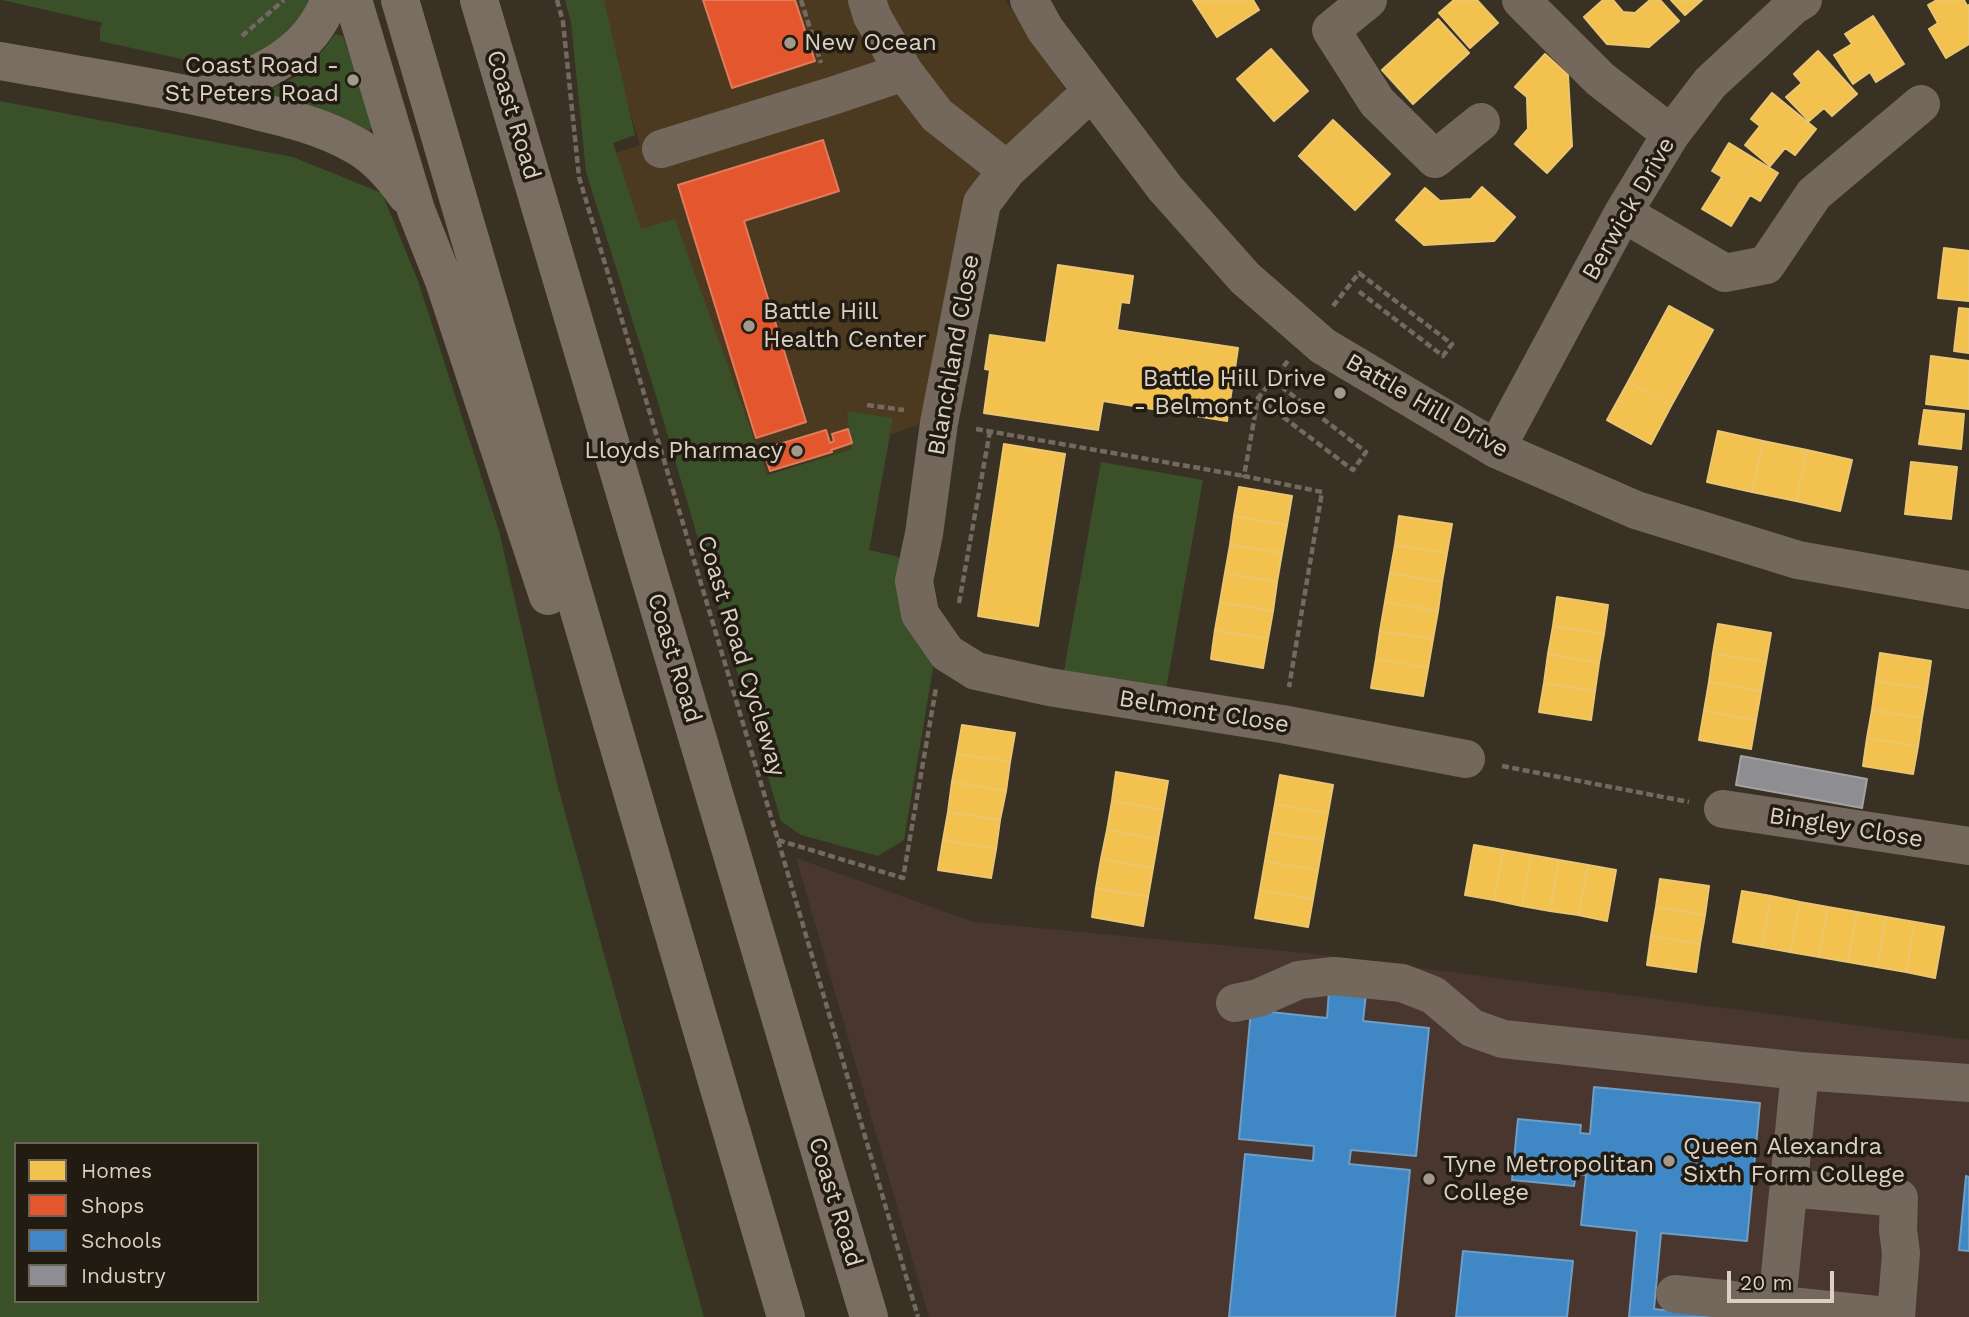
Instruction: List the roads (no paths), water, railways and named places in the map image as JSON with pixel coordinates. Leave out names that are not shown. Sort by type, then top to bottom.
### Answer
[{"type":"highway","points":[[202,96],[254,77],[280,62],[302,44],[317,24],[329,0]]},
{"type":"highway","points":[[353,0],[416,210],[444,281],[782,1305]]},
{"type":"highway","points":[[400,0],[782,1305]]},
{"type":"highway","name":"Coast Road","points":[[479,0],[869,1317]]},
{"type":"highway","points":[[0,61],[202,96],[329,132],[355,144],[373,157],[392,176],[416,210]]},
{"type":"street","points":[[867,0],[872,16],[904,72],[937,115],[1006,170]]},
{"type":"street","name":"Battle Hill Drive","points":[[1029,0],[1045,29],[1165,188],[1245,278],[1323,345],[1496,449],[1636,510],[1798,560],[1969,590]]},
{"type":"street","points":[[1368,0],[1331,30],[1377,102],[1435,159],[1481,122]]},
{"type":"street","points":[[1521,0],[1600,79],[1671,134]]},
{"type":"street","name":"Berwick Drive","points":[[1496,449],[1623,213],[1671,134],[1710,83],[1793,6],[1803,0]]},
{"type":"street","points":[[661,149],[904,72]]},
{"type":"street","name":"Blanchland Close","points":[[947,653],[919,614],[914,581],[924,534],[939,423],[982,203],[1006,170],[1091,92]]},
{"type":"street","points":[[1623,213],[1725,274],[1766,265],[1814,194],[1921,104]]},
{"type":"street","name":"Belmont Close","points":[[947,653],[976,671],[1000,677],[1282,724],[1466,759]]},
{"type":"street","name":"Bingley Close","points":[[1723,809],[1969,846]]},
{"type":"street","points":[[1235,1003],[1258,998],[1299,980],[1334,976],[1402,983],[1433,995],[1472,1028],[1503,1039],[1800,1071],[1969,1083]]},
{"type":"street","points":[[1777,1304],[1800,1071]]},
{"type":"street","points":[[1675,1294],[1896,1317],[1901,1253],[1898,1230],[1899,1198],[1789,1188]]},
{"type":"place","name":"New Ocean","points":[[790,43]]},
{"type":"place","name":"Coast Road - St Peters Road","points":[[353,80]]},
{"type":"place","name":"Battle Hill Health Center","points":[[749,326]]},
{"type":"place","name":"Battle Hill Drive - Belmont Close","points":[[1340,393]]},
{"type":"place","name":"Lloyds Pharmacy","points":[[797,451]]},
{"type":"place","name":"Queen Alexandra Sixth Form College","points":[[1669,1161]]},
{"type":"place","name":"Tyne Metropolitan College","points":[[1429,1179]]}]
